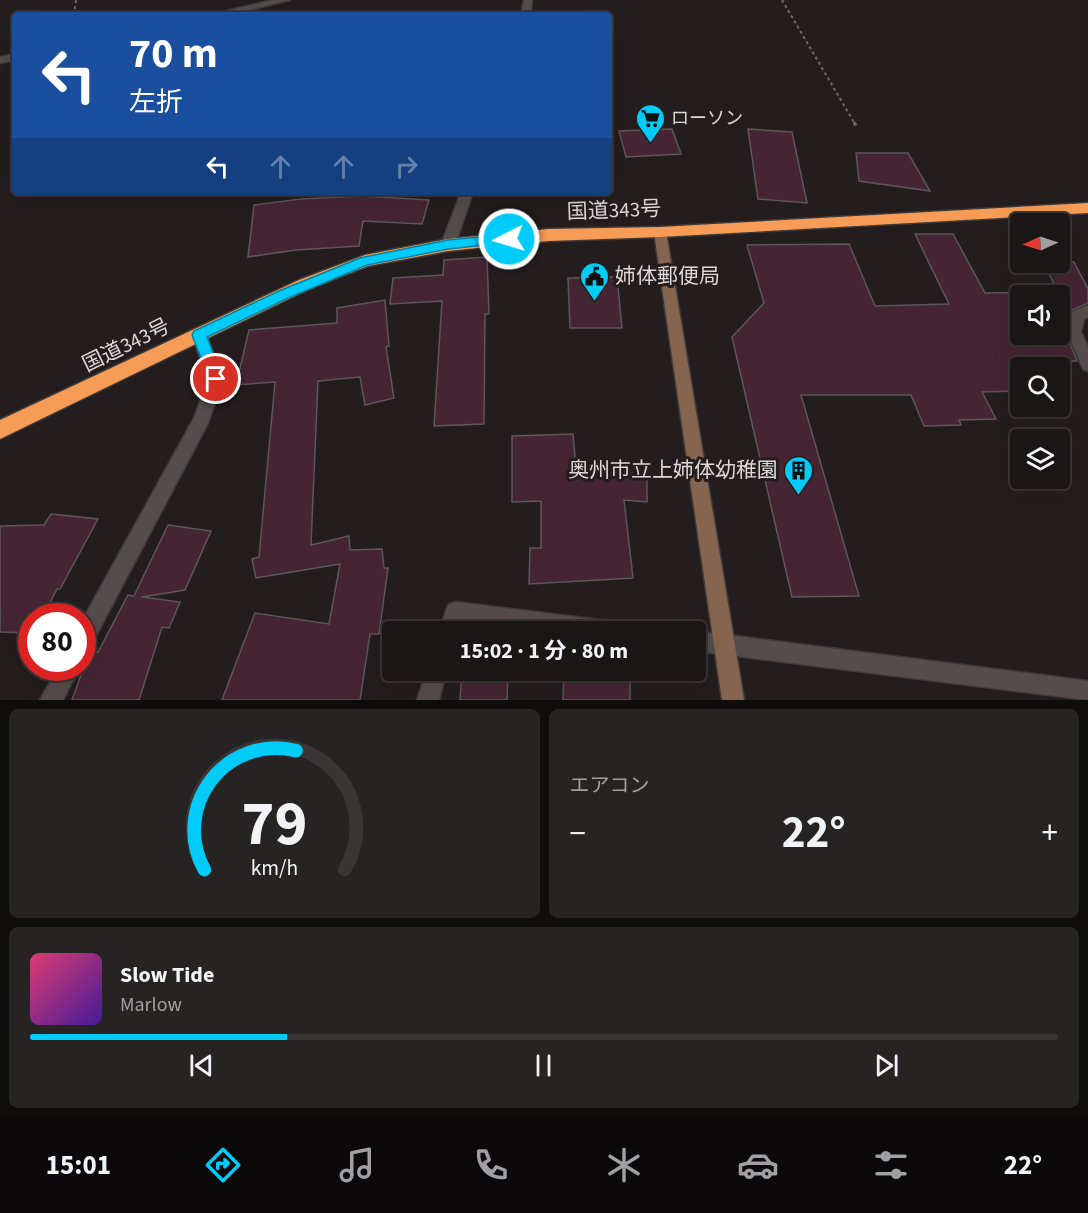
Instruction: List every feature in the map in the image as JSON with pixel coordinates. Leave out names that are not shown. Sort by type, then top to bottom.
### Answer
[{"type":"highway","name":"国道343号","points":[[0,430],[305,284],[365,261],[448,245],[549,235],[660,232],[1088,208]]},
{"type":"street","points":[[229,12],[286,0]]},
{"type":"street","points":[[448,245],[467,195]]},
{"type":"street","points":[[660,232],[733,700]]},
{"type":"street","points":[[1088,311],[1077,316],[1074,332],[1088,365]]},
{"type":"street","points":[[96,616],[201,420],[216,379],[199,335]]},
{"type":"street","points":[[452,621],[454,612],[527,621]]},
{"type":"street","points":[[706,642],[1069,694],[1088,691]]},
{"type":"street","points":[[51,700],[62,681]]},
{"type":"street","points":[[428,700],[434,681]]},
{"type":"path","points":[[782,0],[856,126]]},
{"type":"building","name":"ローソン","points":[[672,129],[681,154],[626,157],[619,131]]},
{"type":"building","points":[[748,129],[792,132],[807,203],[758,199]]},
{"type":"building","points":[[856,153],[908,153],[930,191],[859,181]]},
{"type":"building","points":[[361,196],[429,200],[422,224],[363,221],[359,246],[296,250],[248,257],[254,205],[301,199]]},
{"type":"building","points":[[915,234],[953,234],[985,293],[1010,293],[1010,345],[1070,344],[1077,361],[1070,361],[1070,357],[1010,357],[1010,391],[982,392],[996,419],[959,420],[961,425],[924,426],[911,395],[801,395],[859,596],[792,597],[732,337],[764,303],[747,245],[849,244],[875,306],[949,304]]},
{"type":"building","points":[[487,257],[489,314],[485,314],[484,424],[434,426],[442,301],[390,304],[393,278],[443,275],[444,260]]},
{"type":"building","points":[[1070,262],[1074,262],[1088,289],[1088,303],[1070,311],[1070,285],[1054,285],[1048,273],[1070,273]]},
{"type":"building","points":[[617,277],[622,328],[570,328],[568,278]]},
{"type":"building","points":[[385,300],[389,346],[386,347],[394,398],[365,405],[360,377],[318,381],[311,545],[349,536],[350,550],[382,549],[384,568],[388,568],[379,634],[370,634],[360,700],[222,700],[255,613],[329,624],[340,564],[256,578],[252,559],[259,557],[275,382],[236,385],[249,330],[337,323],[337,308]]},
{"type":"building","points":[[573,434],[576,468],[647,475],[647,502],[624,500],[633,578],[529,584],[530,548],[541,548],[541,501],[512,502],[512,436]]},
{"type":"building","points":[[51,514],[98,519],[60,589],[57,589],[50,603],[18,603],[18,633],[0,632],[0,526],[44,525]]},
{"type":"building","points":[[168,525],[211,531],[185,590],[142,597],[180,602],[169,628],[162,627],[139,700],[72,700],[79,681],[96,681],[96,652],[128,595],[134,596]]},
{"type":"building","points":[[461,681],[508,681],[507,700],[460,700]]},
{"type":"building","points":[[564,681],[630,681],[630,700],[563,700]]},
{"type":"place","name":"ローソン","points":[[650,144]]},
{"type":"place","name":"姉体郵便局","points":[[594,302]]},
{"type":"place","name":"奥州市立上姉体幼稚園","points":[[799,496]]},
{"type":"route","points":[[216,379],[199,335],[284,294],[365,261],[448,245],[509,239]]}]
